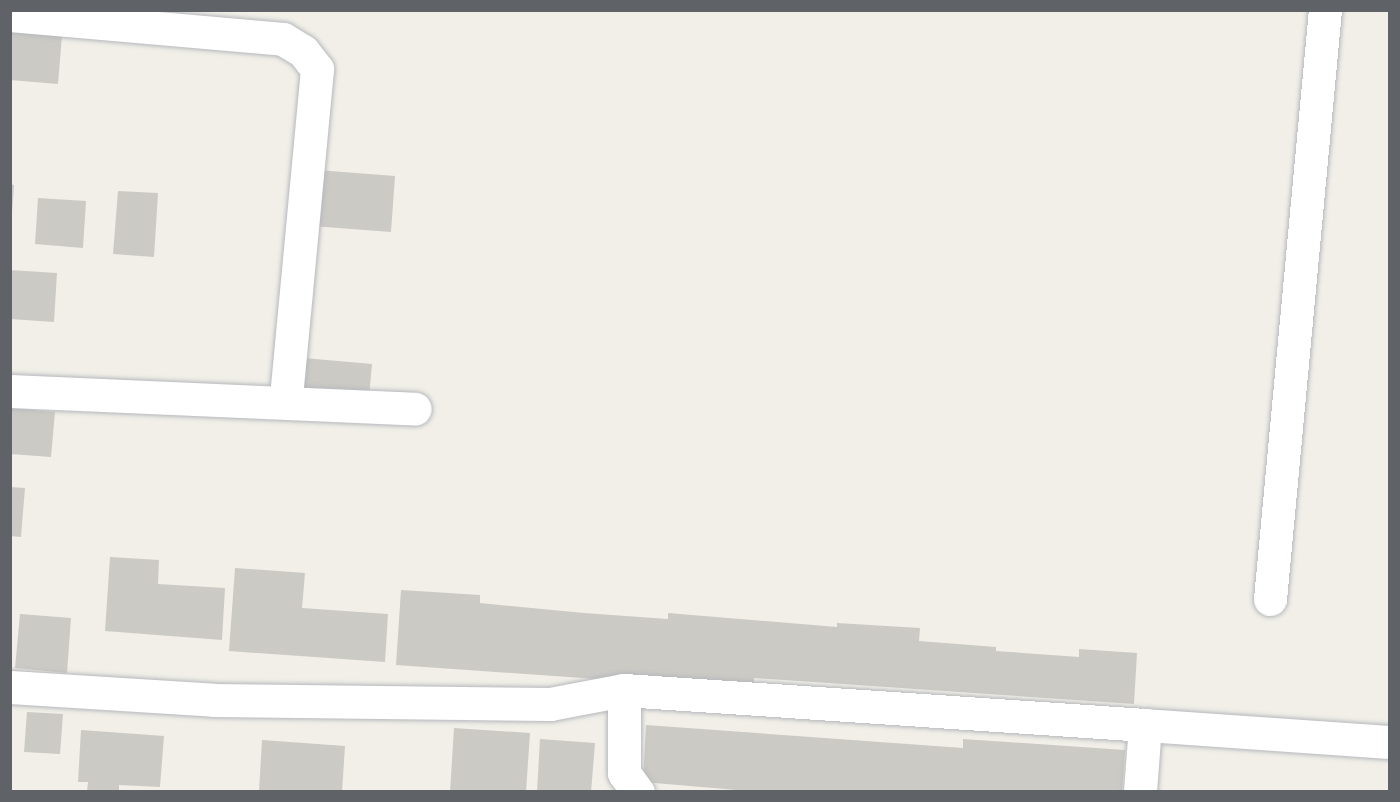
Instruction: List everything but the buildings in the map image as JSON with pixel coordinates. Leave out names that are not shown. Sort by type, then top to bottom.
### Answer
[{"type":"street","points":[[1269,599],[1325,10]]},
{"type":"street","points":[[10,15],[283,39],[303,51],[317,69],[286,400]]},
{"type":"street","points":[[10,391],[286,400],[415,409]]},
{"type":"street","points":[[10,687],[214,700],[539,704],[624,690],[1389,742]]},
{"type":"street","points":[[624,690],[624,774],[638,792]]},
{"type":"street","points":[[1140,792],[1145,725]]}]
